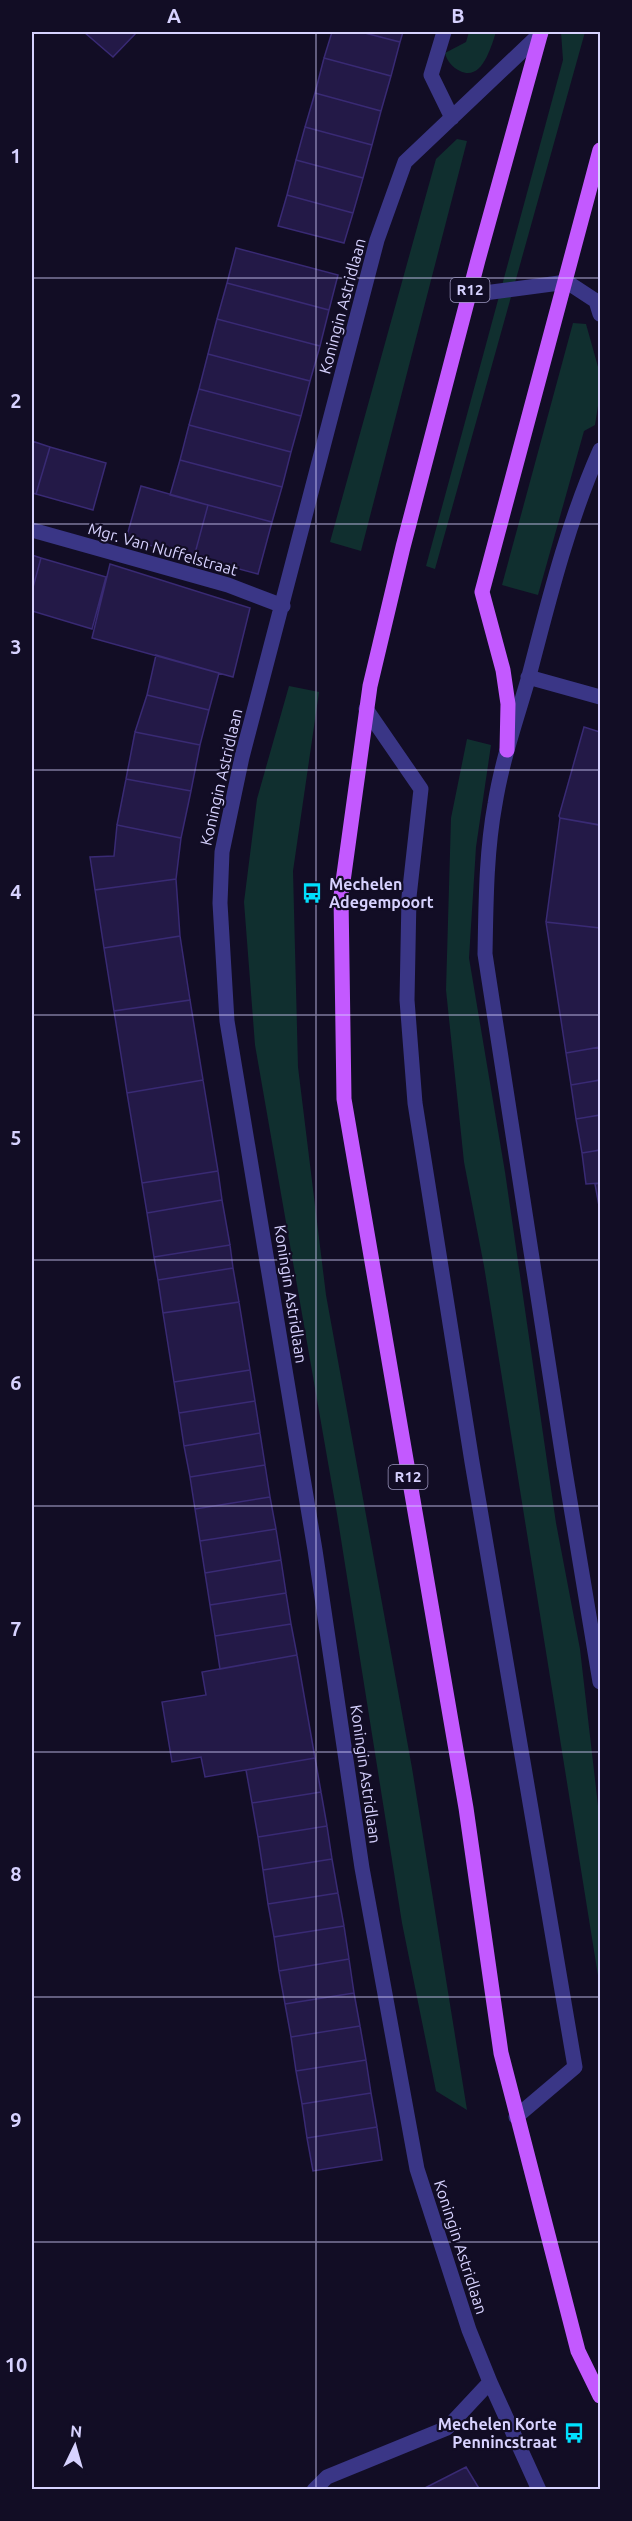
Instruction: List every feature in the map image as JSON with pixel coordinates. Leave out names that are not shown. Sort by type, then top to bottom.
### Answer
[{"type":"main road","name":"Koningin Astridlaan","points":[[541,32],[402,547],[366,709],[341,896],[344,1099],[466,1808],[501,2053],[578,2351],[600,2396]]},
{"type":"main road","points":[[507,750],[508,704],[503,670],[482,592],[532,399],[567,282],[600,150]]},
{"type":"street","points":[[444,32],[431,75],[452,118]]},
{"type":"street","name":"Koningin Astridlaan","points":[[539,2490],[490,2382],[454,2287],[417,2169],[362,1868],[315,1550],[227,1021],[220,903],[222,852],[242,757],[377,240],[405,162],[541,32]]},
{"type":"street","points":[[469,295],[567,282],[596,301],[600,314]]},
{"type":"street","points":[[600,450],[582,491],[544,611],[507,750],[495,804],[486,877],[485,954],[600,1682]]},
{"type":"street","name":"Mgr. Van Nuffelstraat","points":[[32,530],[228,585],[283,606]]},
{"type":"street","points":[[528,677],[600,697]]},
{"type":"street","points":[[366,709],[421,789],[409,897],[407,1000],[415,1103],[476,1485],[575,2067],[516,2117]]},
{"type":"street","points":[[314,2490],[327,2476],[447,2428],[490,2382]]},
{"type":"green space","points":[[469,32],[496,32],[480,67],[468,73],[452,66],[445,53],[466,42]]},
{"type":"green space","points":[[561,32],[585,32],[435,569],[426,566],[563,60]]},
{"type":"green space","points":[[457,139],[467,141],[361,551],[330,542],[436,159]]},
{"type":"green space","points":[[573,323],[586,324],[600,374],[600,393],[595,425],[584,431],[538,595],[502,585]]},
{"type":"green space","points":[[289,686],[319,692],[293,871],[298,1067],[326,1295],[412,1768],[467,2110],[436,2091],[402,1923],[337,1514],[255,1045],[244,902],[257,799]]},
{"type":"green space","points":[[467,739],[491,745],[476,847],[469,958],[505,1172],[556,1523],[580,1649],[600,1823],[600,1988],[484,1266],[464,1162],[446,990],[451,818]]},
{"type":"building","points":[[84,32],[137,32],[113,57]]},
{"type":"building","points":[[332,32],[361,32],[400,42],[391,76],[324,58]]},
{"type":"building","points":[[361,32],[403,32],[400,42]]},
{"type":"building","points":[[324,58],[391,76],[381,111],[315,93]]},
{"type":"building","points":[[315,93],[381,111],[372,145],[305,127]]},
{"type":"building","points":[[305,127],[372,145],[363,178],[296,160]]},
{"type":"building","points":[[296,160],[363,178],[353,213],[287,195]]},
{"type":"building","points":[[287,195],[353,213],[344,243],[278,226]]},
{"type":"building","points":[[236,248],[338,275],[329,310],[227,283]]},
{"type":"building","points":[[227,283],[329,310],[320,346],[217,319]]},
{"type":"building","points":[[217,319],[320,346],[310,381],[208,354]]},
{"type":"building","points":[[208,354],[310,381],[301,416],[199,389]]},
{"type":"building","points":[[199,389],[301,416],[291,452],[189,425]]},
{"type":"building","points":[[189,425],[291,452],[282,487],[180,460]]},
{"type":"building","points":[[32,441],[50,447],[36,494],[32,493]]},
{"type":"building","points":[[50,447],[106,463],[93,510],[36,494]]},
{"type":"building","points":[[180,460],[282,487],[272,522],[170,495]]},
{"type":"building","points":[[141,486],[208,505],[194,557],[126,539]]},
{"type":"building","points":[[208,505],[272,522],[258,574],[194,557]]},
{"type":"building","points":[[32,555],[41,558],[32,591]]},
{"type":"building","points":[[41,558],[106,577],[92,629],[32,611],[32,591]]},
{"type":"building","points":[[110,564],[250,608],[233,677],[92,638]]},
{"type":"building","points":[[156,655],[219,673],[209,710],[147,695]]},
{"type":"building","points":[[147,695],[209,710],[200,745],[135,732]]},
{"type":"building","points":[[584,727],[600,732],[599,825],[559,816]]},
{"type":"building","points":[[135,732],[200,745],[191,791],[126,779]]},
{"type":"building","points":[[126,779],[191,791],[181,838],[117,825]]},
{"type":"building","points":[[560,818],[600,825],[600,928],[546,922]]},
{"type":"building","points":[[117,825],[181,838],[176,879],[95,890],[90,857],[114,856]]},
{"type":"building","points":[[176,879],[180,936],[104,948],[95,890]]},
{"type":"building","points":[[546,922],[600,928],[600,1047],[566,1053]]},
{"type":"building","points":[[180,936],[190,1000],[114,1011],[104,948]]},
{"type":"building","points":[[190,1000],[203,1080],[127,1093],[114,1011]]},
{"type":"building","points":[[600,1047],[600,1080],[571,1085],[566,1053]]},
{"type":"building","points":[[203,1080],[218,1171],[142,1183],[127,1093]]},
{"type":"building","points":[[600,1080],[600,1115],[576,1119],[571,1085]]},
{"type":"building","points":[[600,1115],[600,1150],[582,1153],[576,1119]]},
{"type":"building","points":[[600,1150],[600,1183],[586,1184],[582,1153]]},
{"type":"building","points":[[218,1171],[222,1200],[147,1213],[142,1183]]},
{"type":"building","points":[[600,1183],[600,1211],[595,1184]]},
{"type":"building","points":[[222,1200],[230,1245],[154,1257],[147,1213]]},
{"type":"building","points":[[230,1245],[233,1268],[158,1280],[154,1257]]},
{"type":"building","points":[[233,1268],[239,1302],[163,1313],[158,1280]]},
{"type":"building","points":[[239,1302],[250,1370],[174,1382],[163,1313]]},
{"type":"building","points":[[250,1370],[255,1401],[179,1413],[174,1382]]},
{"type":"building","points":[[255,1401],[260,1433],[184,1446],[179,1413]]},
{"type":"building","points":[[260,1433],[265,1465],[190,1477],[184,1446]]},
{"type":"building","points":[[265,1465],[270,1497],[195,1509],[190,1477]]},
{"type":"building","points":[[270,1497],[276,1529],[200,1541],[195,1509]]},
{"type":"building","points":[[276,1529],[281,1560],[205,1573],[200,1541]]},
{"type":"building","points":[[281,1560],[286,1593],[210,1605],[205,1573]]},
{"type":"building","points":[[286,1593],[291,1624],[215,1636],[210,1605]]},
{"type":"building","points":[[291,1624],[297,1655],[220,1669],[215,1636]]},
{"type":"building","points":[[297,1655],[315,1758],[205,1777],[201,1757],[172,1762],[162,1702],[206,1695],[202,1672]]},
{"type":"building","points":[[315,1758],[321,1792],[252,1803],[246,1770]]},
{"type":"building","points":[[321,1792],[327,1826],[258,1837],[252,1803]]},
{"type":"building","points":[[327,1826],[332,1859],[263,1870],[258,1837]]},
{"type":"building","points":[[332,1859],[338,1893],[268,1904],[263,1870]]},
{"type":"building","points":[[338,1893],[344,1926],[274,1937],[268,1904]]},
{"type":"building","points":[[344,1926],[349,1959],[279,1971],[274,1937]]},
{"type":"building","points":[[349,1959],[354,1993],[285,2004],[279,1971]]},
{"type":"building","points":[[354,1993],[360,2026],[291,2037],[285,2004]]},
{"type":"building","points":[[360,2026],[366,2060],[296,2071],[291,2037]]},
{"type":"building","points":[[366,2060],[371,2093],[302,2104],[296,2071]]},
{"type":"building","points":[[371,2093],[377,2127],[307,2138],[302,2104]]},
{"type":"building","points":[[377,2127],[382,2160],[313,2171],[307,2138]]},
{"type":"building","points":[[466,2467],[480,2490],[421,2490]]},
{"type":"place","name":"Mechelen Adegempoort","points":[[312,893]]},
{"type":"place","name":"Mechelen Korte Pennincstraat","points":[[574,2433]]}]
